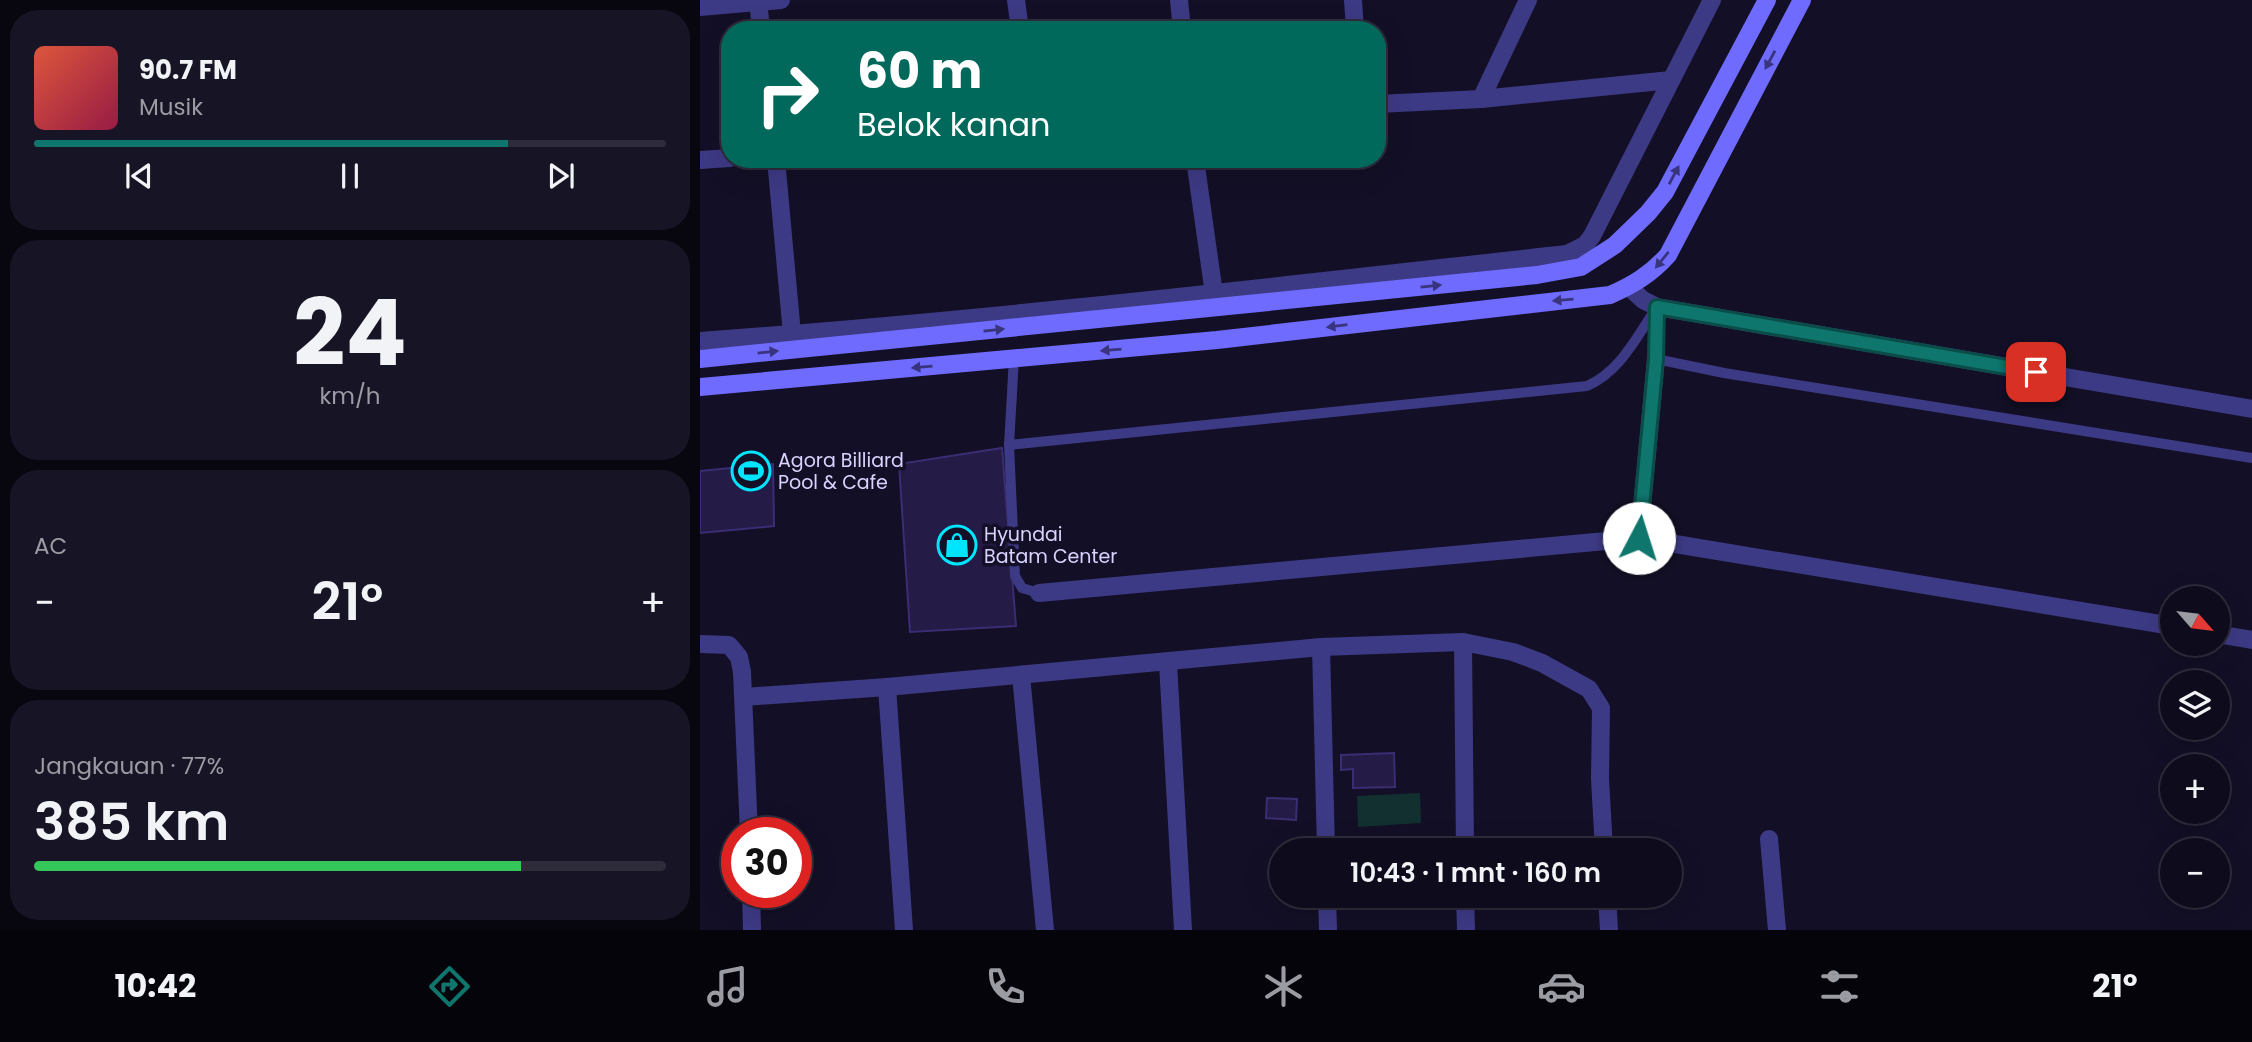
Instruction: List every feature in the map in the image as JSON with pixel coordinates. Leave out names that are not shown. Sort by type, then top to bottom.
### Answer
[{"type":"main road","points":[[700,359],[1215,300],[1537,275],[1581,267],[1633,230],[1665,192],[1768,0]]},
{"type":"main road","points":[[700,387],[1217,340],[1610,295],[1629,287],[1653,271],[1668,255],[1802,0]]},
{"type":"street","points":[[700,7],[782,0]]},
{"type":"street","points":[[1016,0],[1019,21]]},
{"type":"street","points":[[1179,0],[1181,21]]},
{"type":"street","points":[[1353,0],[1354,21]]},
{"type":"street","points":[[1481,99],[1528,0]]},
{"type":"street","points":[[700,341],[1215,300],[1567,254],[1585,245],[1592,236],[1712,0]]},
{"type":"street","points":[[758,1],[760,21]]},
{"type":"street","points":[[1386,104],[1481,99],[1671,80]]},
{"type":"street","points":[[700,160],[721,159]]},
{"type":"street","points":[[777,168],[792,334]]},
{"type":"street","points":[[1196,168],[1215,300]]},
{"type":"street","points":[[1629,287],[1643,300],[1657,307],[2252,409]]},
{"type":"street","points":[[1639,538],[1656,359]]},
{"type":"street","points":[[1039,593],[1639,538],[2160,624]]},
{"type":"street","points":[[2230,636],[2252,640]]},
{"type":"street","points":[[1463,642],[1465,838]]},
{"type":"street","points":[[744,697],[887,688],[1321,648],[1463,642],[1513,652],[1542,663],[1589,689],[1601,708],[1600,779],[1603,838]]},
{"type":"street","points":[[700,644],[729,645],[741,664],[748,817]]},
{"type":"street","points":[[1321,648],[1326,838]]},
{"type":"street","points":[[1168,663],[1183,930]]},
{"type":"street","points":[[1021,675],[1045,930]]},
{"type":"street","points":[[887,688],[904,930]]},
{"type":"street","points":[[1769,839],[1777,930]]},
{"type":"street","points":[[751,908],[752,930]]},
{"type":"street","points":[[1327,908],[1328,930]]},
{"type":"street","points":[[1465,908],[1466,930]]},
{"type":"street","points":[[1608,908],[1609,930]]},
{"type":"lane","points":[[1657,307],[1656,359],[1724,373],[2252,458]]},
{"type":"lane","points":[[1009,446],[1587,386],[1620,362],[1657,307]]},
{"type":"lane","points":[[1014,358],[1009,446],[1015,576],[1022,588],[1039,593]]},
{"type":"green space","points":[[1420,793],[1421,823],[1358,827],[1357,796]]},
{"type":"building","name":"Hyundai Batam Center","points":[[1002,448],[1016,626],[910,632],[899,464]]},
{"type":"building","points":[[773,464],[774,526],[700,533],[700,471]]},
{"type":"building","points":[[1394,753],[1395,787],[1353,788],[1353,769],[1341,770],[1341,755]]},
{"type":"building","points":[[1267,798],[1297,799],[1296,820],[1266,818]]},
{"type":"place","name":"Agora Billiard Pool & Cafe","points":[[751,471]]},
{"type":"place","name":"Hyundai Batam Center","points":[[957,545]]},
{"type":"route","points":[[1639,538],[1656,359],[1657,307],[2036,372]]}]
